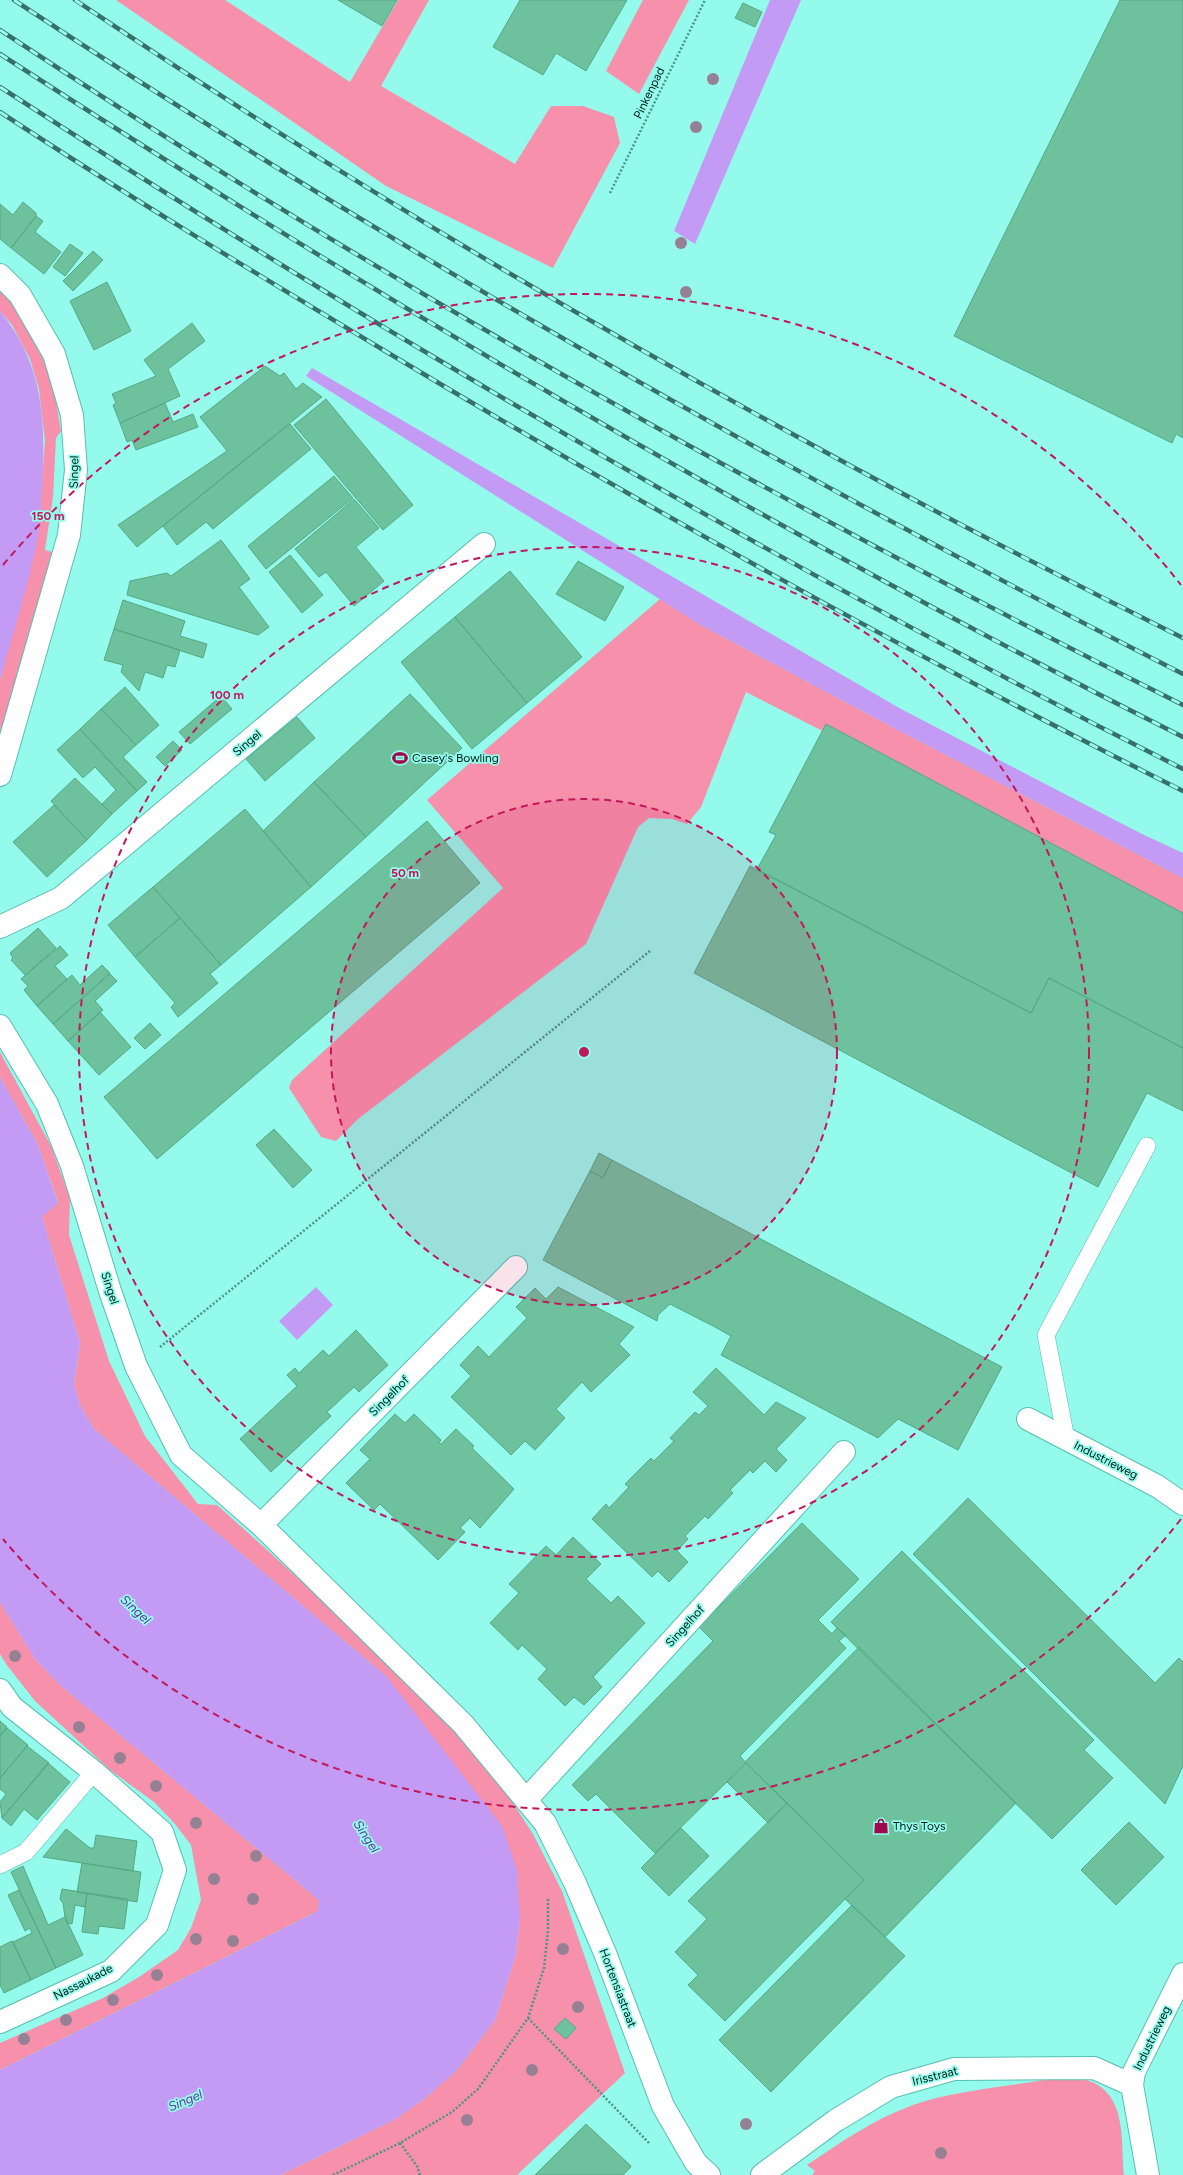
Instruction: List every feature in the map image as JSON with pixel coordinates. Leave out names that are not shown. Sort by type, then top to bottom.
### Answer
[{"type":"street","name":"Singel","points":[[0,275],[20,295],[54,354],[72,415],[76,470],[69,535],[0,775]]},
{"type":"street","name":"Singel","points":[[0,927],[61,898],[484,544]]},
{"type":"street","name":"Singel","points":[[0,1026],[47,1104],[72,1166],[110,1291],[136,1366],[181,1455],[261,1525],[463,1724],[526,1800]]},
{"type":"street","name":"Singelhof","points":[[261,1525],[516,1267]]},
{"type":"street","name":"Industrieweg","points":[[1028,1419],[1157,1486],[1183,1504]]},
{"type":"street","name":"Singelhof","points":[[526,1800],[844,1452]]},
{"type":"street","name":"Nassaukade","points":[[0,1690],[12,1707],[94,1772],[162,1832],[175,1870],[157,1924],[111,1971],[0,2022]]},
{"type":"street","name":"Hortensiastraat","points":[[526,1800],[545,1822],[575,1883],[664,2106],[696,2163],[709,2175]]},
{"type":"street","name":"Industrieweg","points":[[1148,2175],[1132,2085],[1134,2072],[1183,1974]]},
{"type":"street","name":"Irisstraat","points":[[762,2175],[835,2121],[891,2087],[954,2069],[1094,2068],[1132,2085]]},
{"type":"lane","points":[[1066,1439],[1046,1335],[1147,1146]]},
{"type":"lane","points":[[0,1865],[26,1852],[94,1772]]},
{"type":"path","name":"Pinkenpad","points":[[610,193],[705,0]]},
{"type":"path","points":[[136,1366],[650,951]]},
{"type":"path","points":[[333,2175],[400,2143],[452,2112],[478,2089],[528,2018],[544,1968],[548,1930],[548,1891]]},
{"type":"path","points":[[528,2018],[653,2147]]},
{"type":"path","points":[[400,2143],[417,2166],[420,2175]]},
{"type":"shaded area","points":[[116,0],[225,0],[350,82],[398,0],[429,0],[381,86],[515,164],[551,106],[583,106],[614,117],[620,143],[553,268],[386,186]]},
{"type":"shaded area","points":[[643,0],[689,0],[639,94],[606,71]]},
{"type":"shaded area","points":[[0,289],[24,317],[39,344],[53,386],[61,431],[56,438],[53,497],[45,550],[52,552],[0,741],[0,680],[38,535],[45,441],[39,389],[30,359],[12,325],[0,311]]},
{"type":"shaded area","points":[[660,599],[699,624],[894,728],[1183,878],[1183,914],[746,692],[701,807],[687,824],[672,819],[649,818],[638,827],[586,944],[358,1119],[336,1141],[321,1137],[289,1088],[292,1080],[503,888],[427,800]]},
{"type":"shaded area","points":[[0,1052],[51,1146],[70,1198],[69,1235],[109,1361],[145,1436],[198,1504],[217,1505],[265,1548],[396,1668],[492,1771],[533,1834],[562,1891],[625,2073],[517,2175],[280,2175],[394,2120],[424,2099],[456,2071],[495,2020],[516,1954],[520,1916],[387,1677],[94,1429],[80,1405],[74,1384],[80,1343],[42,1217],[58,1202],[38,1145],[0,1077]]},
{"type":"shaded area","points":[[0,1602],[35,1659],[60,1685],[319,1900],[318,1911],[0,2070],[0,2043],[103,1998],[139,1977],[178,1950],[191,1928],[201,1900],[191,1845],[175,1824],[154,1802],[110,1770],[35,1701],[6,1664],[0,1654]]},
{"type":"shaded area","points":[[1059,2077],[1092,2082],[1103,2089],[1111,2098],[1117,2110],[1120,2122],[1124,2175],[812,2175],[815,2171],[807,2165],[871,2124],[913,2105],[948,2095]]},
{"type":"water","points":[[770,0],[801,0],[695,244],[674,231]]},
{"type":"water","points":[[0,311],[15,331],[26,352],[34,373],[42,417],[43,463],[38,536],[25,590],[0,680]]},
{"type":"water","points":[[312,368],[901,709],[1140,833],[1183,853],[1183,878],[894,728],[699,624],[306,376]]},
{"type":"water","points":[[0,1077],[38,1145],[58,1203],[42,1217],[80,1343],[74,1384],[80,1405],[94,1429],[387,1677],[502,1826],[517,1870],[520,1916],[516,1954],[495,2020],[456,2071],[424,2099],[394,2120],[280,2175],[0,2175],[0,2070],[318,1911],[319,1900],[60,1685],[35,1659],[0,1602]]},
{"type":"water","points":[[316,1287],[333,1305],[297,1340],[279,1321]]},
{"type":"building","points":[[338,0],[397,0],[382,26]]},
{"type":"building","points":[[520,0],[627,0],[586,71],[556,53],[543,75],[493,47]]},
{"type":"building","points":[[1120,0],[1183,0],[1183,438],[1176,434],[1172,443],[954,336]]},
{"type":"building","points":[[743,3],[762,12],[755,27],[735,18]]},
{"type":"building","points":[[23,202],[36,213],[36,216],[11,248],[0,239],[0,204],[13,215]]},
{"type":"building","points":[[36,216],[43,221],[35,232],[61,252],[44,274],[11,248]]},
{"type":"building","points":[[70,244],[83,253],[65,276],[53,267]]},
{"type":"building","points":[[93,251],[103,260],[73,291],[63,281]]},
{"type":"building","points":[[107,282],[131,331],[94,350],[70,301]]},
{"type":"building","points":[[192,323],[205,341],[168,369],[180,396],[120,423],[113,405],[116,403],[112,394],[156,376],[144,360]]},
{"type":"building","points":[[265,366],[280,376],[284,373],[296,389],[303,383],[322,397],[137,547],[118,525],[227,451],[200,417]]},
{"type":"building","points":[[326,399],[413,505],[383,530],[294,425]]},
{"type":"building","points":[[165,403],[173,422],[193,414],[198,427],[136,450],[132,440],[127,442],[120,423]]},
{"type":"building","points":[[290,424],[311,449],[213,529],[206,522],[177,545],[163,526]]},
{"type":"building","points":[[334,476],[353,498],[266,569],[248,546]]},
{"type":"building","points":[[354,499],[379,528],[356,547],[384,581],[354,606],[326,572],[319,577],[295,549]]},
{"type":"building","points":[[221,540],[250,579],[239,587],[269,627],[258,635],[127,595],[130,581],[167,573],[171,576]]},
{"type":"building","points":[[290,555],[323,595],[302,613],[269,572]]},
{"type":"building","points":[[578,561],[624,587],[605,621],[556,594]]},
{"type":"building","points":[[510,571],[582,657],[527,703],[455,617]]},
{"type":"building","points":[[123,600],[185,621],[180,636],[207,644],[203,658],[114,629]]},
{"type":"building","points":[[455,617],[527,703],[472,749],[401,662]]},
{"type":"building","points":[[114,629],[180,650],[175,667],[167,665],[163,678],[145,672],[139,691],[121,672],[123,665],[104,660]]},
{"type":"building","points":[[125,687],[159,725],[136,745],[101,709]]},
{"type":"building","points":[[410,694],[462,748],[366,837],[314,782]]},
{"type":"building","points":[[221,696],[232,709],[190,744],[179,732]]},
{"type":"building","points":[[101,709],[136,745],[123,757],[147,782],[137,791],[80,729]]},
{"type":"building","points":[[297,717],[315,738],[265,781],[246,759]]},
{"type":"building","points":[[826,724],[1183,913],[1183,1048],[1049,978],[1031,1013],[757,869],[776,835],[769,832]]},
{"type":"building","points":[[80,729],[137,791],[112,814],[102,804],[116,790],[95,767],[83,778],[57,750]]},
{"type":"building","points":[[173,741],[182,750],[165,766],[156,757]]},
{"type":"building","points":[[75,778],[112,814],[87,840],[51,801]]},
{"type":"building","points":[[314,782],[366,837],[311,887],[263,831]]},
{"type":"building","points":[[54,805],[87,840],[47,877],[13,842]]},
{"type":"building","points":[[245,809],[311,887],[221,965],[153,887]]},
{"type":"building","points":[[427,821],[480,883],[157,1159],[104,1097]]},
{"type":"building","points":[[750,866],[1031,1013],[1049,978],[1183,1048],[1183,1111],[1147,1093],[1098,1187],[694,973]]},
{"type":"building","points":[[153,887],[180,918],[135,957],[108,925]]},
{"type":"building","points":[[180,918],[221,965],[210,974],[218,983],[178,1017],[171,1007],[175,1003],[135,957]]},
{"type":"building","points":[[38,928],[56,948],[25,975],[11,960],[13,958],[10,953]]},
{"type":"building","points":[[60,946],[68,955],[55,966],[67,979],[37,1006],[24,990],[28,986],[21,979]]},
{"type":"building","points":[[102,965],[110,973],[53,1024],[37,1006],[72,975],[80,985]]},
{"type":"building","points":[[110,974],[117,981],[95,1001],[103,1010],[68,1041],[53,1024]]},
{"type":"building","points":[[100,1012],[131,1047],[99,1075],[68,1041]]},
{"type":"building","points":[[150,1023],[161,1035],[145,1049],[134,1038]]},
{"type":"building","points":[[274,1129],[312,1170],[293,1188],[256,1145]]},
{"type":"building","points":[[599,1153],[612,1160],[603,1178],[590,1171]]},
{"type":"building","points":[[612,1160],[1002,1367],[958,1450],[898,1419],[878,1438],[721,1355],[731,1336],[715,1327],[670,1304],[658,1315],[657,1321],[543,1260],[590,1171],[603,1178]]},
{"type":"building","points":[[558,1287],[634,1327],[619,1344],[630,1355],[591,1392],[582,1382],[556,1409],[565,1418],[535,1450],[525,1441],[511,1455],[451,1397],[471,1376],[460,1365],[478,1346],[489,1357],[527,1318],[516,1307],[535,1288],[546,1299]]},
{"type":"building","points":[[356,1330],[388,1365],[359,1392],[354,1387],[327,1412],[331,1416],[271,1472],[240,1439],[297,1386],[287,1375],[295,1368],[299,1373],[323,1350],[329,1356]]},
{"type":"building","points":[[716,1368],[764,1415],[776,1402],[806,1418],[776,1449],[787,1460],[776,1472],[765,1461],[753,1473],[750,1470],[730,1490],[733,1493],[708,1519],[705,1516],[685,1536],[688,1539],[677,1551],[688,1562],[669,1582],[658,1571],[652,1577],[592,1519],[606,1504],[609,1508],[629,1487],[625,1484],[651,1458],[654,1461],[674,1441],[670,1438],[695,1412],[699,1415],[708,1406],[693,1392]]},
{"type":"building","points":[[395,1414],[405,1423],[414,1414],[441,1440],[439,1443],[441,1444],[456,1429],[474,1446],[472,1448],[514,1489],[480,1528],[470,1518],[460,1528],[465,1532],[438,1560],[380,1504],[374,1510],[346,1483],[370,1459],[360,1450]]},
{"type":"building","points":[[968,1498],[1155,1683],[1179,1658],[1183,1662],[1183,1766],[1165,1804],[913,1554]]},
{"type":"building","points":[[802,1523],[859,1579],[818,1620],[832,1634],[837,1628],[846,1635],[839,1641],[846,1648],[740,1756],[746,1763],[655,1853],[596,1794],[588,1801],[572,1785],[713,1641],[699,1627]]},
{"type":"building","points":[[573,1537],[601,1564],[586,1579],[611,1603],[618,1596],[645,1623],[593,1677],[602,1687],[584,1705],[574,1697],[565,1706],[538,1679],[547,1669],[522,1645],[518,1650],[490,1623],[519,1593],[509,1584],[546,1546],[556,1555]]},
{"type":"building","points":[[902,1551],[1094,1740],[1084,1750],[1113,1778],[1052,1839],[831,1622]]},
{"type":"building","points":[[859,1647],[1016,1803],[885,1937],[845,1899],[864,1880],[745,1762]]},
{"type":"building","points":[[0,1721],[7,1727],[0,1736]]},
{"type":"building","points":[[7,1728],[28,1745],[0,1778],[0,1736]]},
{"type":"building","points":[[27,1746],[49,1763],[2,1818],[0,1802],[6,1794],[0,1789],[0,1778]]},
{"type":"building","points":[[48,1763],[70,1782],[37,1820],[24,1809],[11,1826],[2,1818]]},
{"type":"building","points":[[746,1763],[787,1803],[768,1823],[727,1782]]},
{"type":"building","points":[[787,1803],[864,1880],[725,2021],[688,1985],[698,1975],[675,1952],[707,1919],[688,1901]]},
{"type":"building","points":[[1129,1822],[1164,1857],[1116,1905],[1081,1870]]},
{"type":"building","points":[[681,1828],[709,1856],[669,1896],[641,1868]]},
{"type":"building","points":[[66,1829],[90,1848],[94,1848],[96,1835],[137,1841],[133,1871],[43,1857]]},
{"type":"building","points":[[82,1863],[141,1872],[137,1902],[77,1892]]},
{"type":"building","points":[[23,1866],[48,1925],[65,1917],[83,1955],[56,1968],[11,1872]]},
{"type":"building","points":[[62,1889],[87,1893],[85,1907],[75,1905],[72,1924],[67,1923],[65,1917],[63,1903],[60,1899]]},
{"type":"building","points":[[19,1890],[56,1968],[31,1980],[13,1942],[32,1933],[30,1928],[25,1931],[8,1895]]},
{"type":"building","points":[[87,1893],[128,1899],[124,1929],[99,1926],[98,1934],[82,1932]]},
{"type":"building","points":[[852,1905],[905,1956],[771,2092],[719,2040]]},
{"type":"building","points":[[12,1941],[31,1980],[4,1993],[0,1985],[0,1947]]},
{"type":"building","points":[[565,2018],[576,2028],[566,2039],[554,2029]]},
{"type":"building","points":[[586,2124],[631,2166],[623,2175],[535,2175]]},
{"type":"railway","points":[[14,0],[156,92],[299,181],[589,354],[884,518],[1183,674]]},
{"type":"railway","points":[[75,0],[209,88],[344,173],[619,337],[899,492],[1040,566],[1183,638]]},
{"type":"railway","points":[[0,30],[143,123],[288,213],[581,386],[880,549],[1183,705]]},
{"type":"railway","points":[[0,54],[289,237],[582,412],[731,497],[880,579],[1183,737]]},
{"type":"railway","points":[[0,87],[289,269],[435,358],[582,444],[731,529],[880,611],[1183,769]]},
{"type":"railway","points":[[0,112],[143,204],[239,263],[483,409],[680,523],[980,687],[1183,791]]},
{"type":"place","name":"Casey's Bowling","points":[[400,758]]},
{"type":"place","name":"Thys Toys","points":[[881,1826]]}]
